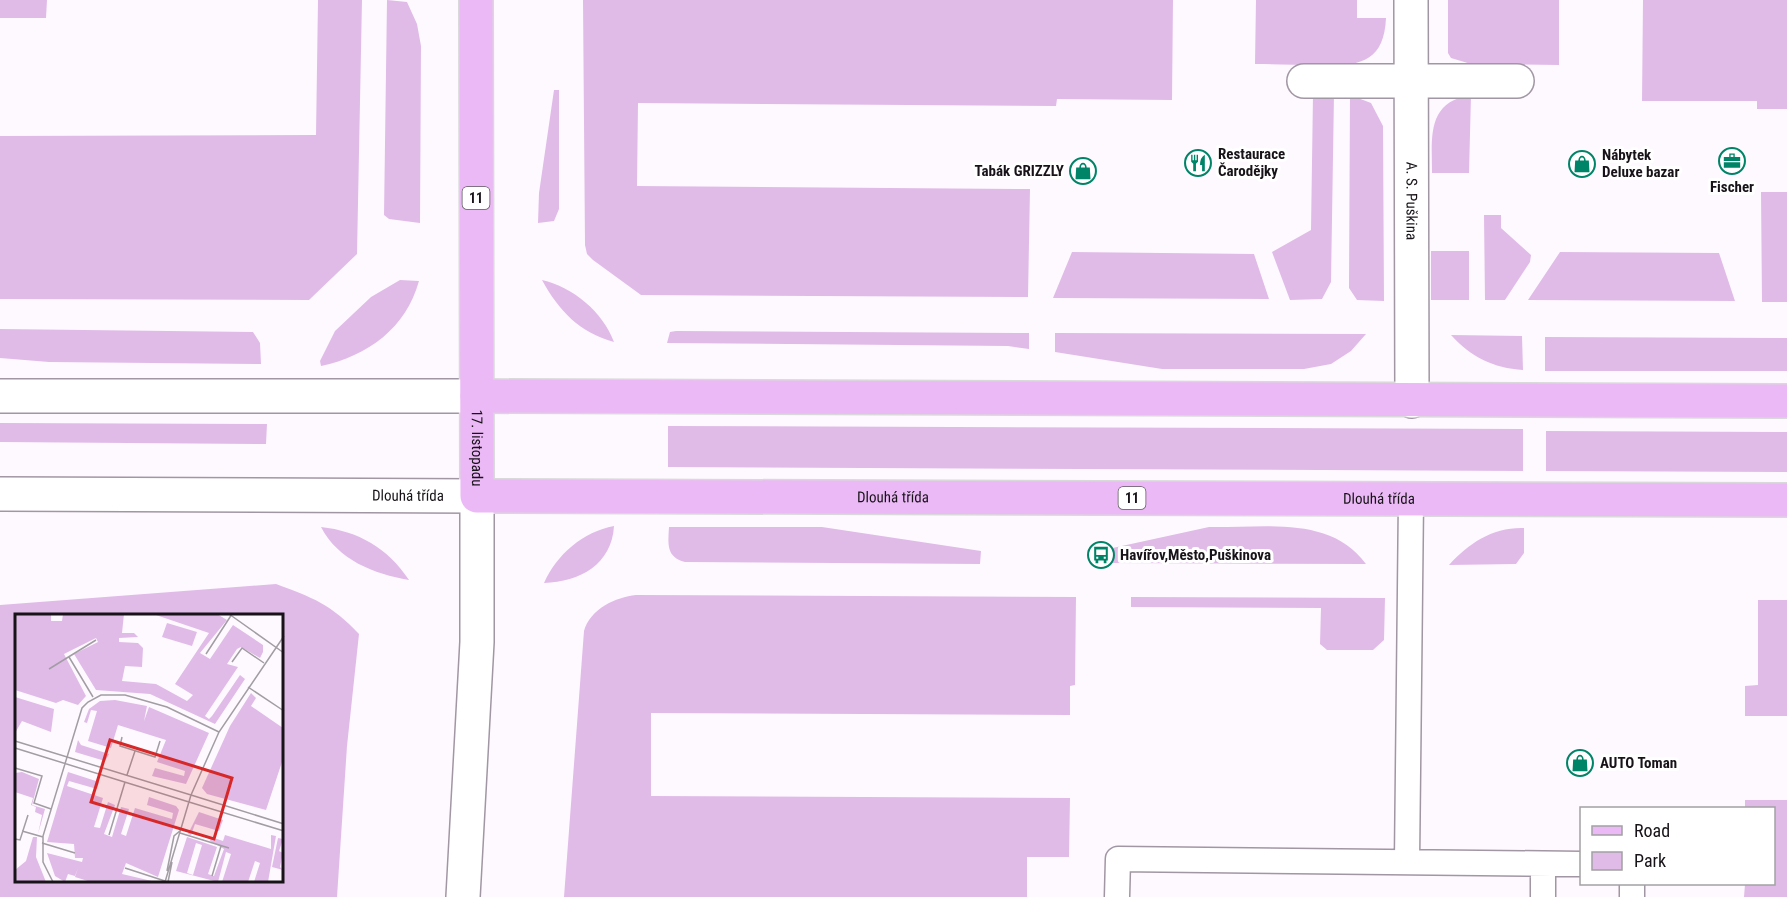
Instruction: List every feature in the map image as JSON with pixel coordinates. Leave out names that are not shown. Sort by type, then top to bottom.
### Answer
[{"type":"main road","name":"17. listopadu","points":[[476,0],[477,496]]},
{"type":"main road","points":[[477,396],[1787,401]]},
{"type":"main road","name":"Dlouhá třída","points":[[477,496],[1787,501]]},
{"type":"street","name":"A. S. Puškina","points":[[1411,0],[1412,401]]},
{"type":"street","points":[[1304,81],[1517,81]]},
{"type":"street","points":[[0,396],[477,396]]},
{"type":"street","name":"Dlouhá třída","points":[[0,494],[477,496]]},
{"type":"street","name":"17. listopadu","points":[[463,897],[477,642],[477,496]]},
{"type":"lane","points":[[1407,861],[1411,500]]},
{"type":"lane","points":[[1117,897],[1118,859],[1580,864]]},
{"type":"lane","points":[[1542,897],[1543,864]]},
{"type":"green space","points":[[0,0],[47,0],[46,18],[0,18]]},
{"type":"green space","points":[[318,0],[362,0],[357,254],[309,300],[0,299],[0,136],[316,135]]},
{"type":"green space","points":[[387,0],[407,2],[417,24],[421,46],[420,223],[389,219],[384,215]]},
{"type":"green space","points":[[583,0],[1173,0],[1172,100],[1057,99],[1056,106],[638,103],[637,186],[1030,189],[1028,297],[641,295],[593,260],[587,254],[585,245]]},
{"type":"green space","points":[[1256,0],[1357,0],[1357,18],[1386,18],[1384,34],[1374,54],[1355,63],[1344,65],[1255,64]]},
{"type":"green space","points":[[1448,0],[1559,0],[1559,65],[1471,64],[1451,58],[1448,53]]},
{"type":"green space","points":[[1643,0],[1787,0],[1787,109],[1757,109],[1757,101],[1642,101]]},
{"type":"green space","points":[[554,90],[559,90],[559,209],[554,221],[538,223],[539,193]]},
{"type":"green space","points":[[1313,94],[1334,94],[1331,282],[1322,299],[1290,300],[1272,252],[1311,230]]},
{"type":"green space","points":[[1350,95],[1371,103],[1383,126],[1384,301],[1357,300],[1349,288]]},
{"type":"green space","points":[[1471,95],[1469,173],[1432,173],[1432,135],[1439,114],[1446,105],[1456,99]]},
{"type":"green space","points":[[1761,192],[1787,192],[1787,302],[1762,302]]},
{"type":"green space","points":[[1484,215],[1501,215],[1501,228],[1531,255],[1530,262],[1505,300],[1485,300]]},
{"type":"green space","points":[[1431,251],[1469,251],[1469,300],[1431,300]]},
{"type":"green space","points":[[1072,252],[1254,254],[1269,299],[1053,298]]},
{"type":"green space","points":[[1560,252],[1719,253],[1735,301],[1528,300]]},
{"type":"green space","points":[[400,280],[419,281],[405,313],[395,326],[369,347],[354,355],[321,366],[320,361],[335,331],[371,297]]},
{"type":"green space","points":[[542,280],[565,288],[586,302],[609,331],[614,342],[590,332],[571,319]]},
{"type":"green space","points":[[0,329],[253,332],[260,343],[261,364],[49,362],[0,358]]},
{"type":"green space","points":[[670,332],[1029,333],[1029,349],[1008,346],[667,343]]},
{"type":"green space","points":[[1055,333],[1366,334],[1351,351],[1331,364],[1304,369],[1162,369],[1055,352]]},
{"type":"green space","points":[[1451,335],[1522,336],[1523,370],[1502,367],[1483,360]]},
{"type":"green space","points":[[1545,337],[1787,338],[1787,371],[1545,371]]},
{"type":"green space","points":[[0,423],[267,424],[266,444],[0,442]]},
{"type":"green space","points":[[668,426],[1523,429],[1523,471],[668,467]]},
{"type":"green space","points":[[1546,431],[1787,432],[1787,472],[1546,471]]},
{"type":"green space","points":[[614,526],[607,551],[592,568],[570,579],[544,583],[549,572],[572,546],[592,533]]},
{"type":"green space","points":[[1273,526],[1315,531],[1351,548],[1366,564],[1108,563],[1108,549],[1209,527]]},
{"type":"green space","points":[[321,527],[347,532],[371,543],[392,559],[409,580],[383,574],[358,564],[328,539]]},
{"type":"green space","points":[[669,527],[822,527],[981,551],[980,564],[685,562],[671,553]]},
{"type":"green space","points":[[1524,528],[1524,553],[1516,564],[1449,565],[1473,543],[1492,533]]},
{"type":"green space","points":[[276,584],[311,598],[330,609],[359,634],[347,746],[337,897],[0,897],[0,605]]},
{"type":"green space","points":[[636,595],[1076,597],[1075,685],[1070,686],[1070,715],[651,713],[651,796],[1070,798],[1069,857],[1027,857],[1027,897],[564,897],[584,631],[587,623],[598,610],[612,601]]},
{"type":"green space","points":[[1131,597],[1385,598],[1384,640],[1373,650],[1327,650],[1320,644],[1321,608],[1131,607]]},
{"type":"green space","points":[[1758,600],[1787,600],[1787,716],[1745,716],[1745,686],[1758,685]]},
{"type":"green space","points":[[1745,800],[1787,800],[1787,897],[1744,897],[1745,885],[1775,885],[1775,807],[1745,807]]},
{"type":"place","name":"Fischer","points":[[1732,161]]},
{"type":"place","name":"Restaurace Čarodějky","points":[[1198,163]]},
{"type":"place","name":"Nábytek Deluxe bazar","points":[[1582,164]]},
{"type":"place","name":"Tabák GRIZZLY","points":[[1083,171]]},
{"type":"place","name":"Havířov,Město,Puškinova","points":[[1101,555]]},
{"type":"place","name":"AUTO Toman","points":[[1580,763]]}]
